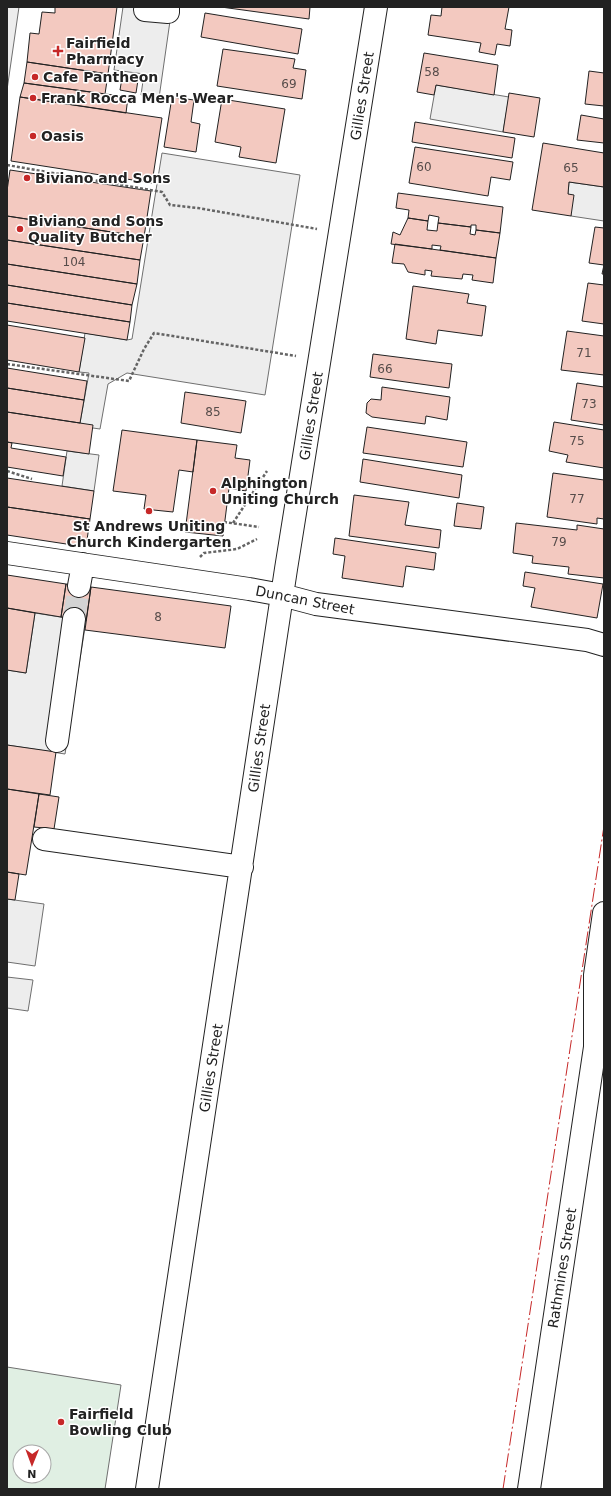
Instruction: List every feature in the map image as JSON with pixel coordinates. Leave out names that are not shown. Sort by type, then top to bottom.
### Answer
[{"type":"street","points":[[145,10],[168,12],[168,7]]},
{"type":"street","name":"Gillies Street","points":[[147,1489],[282,595],[376,7]]},
{"type":"street","name":"Duncan Street","points":[[7,553],[282,595],[316,604],[587,640],[604,645]]},
{"type":"street","points":[[79,586],[83,564]]},
{"type":"street","points":[[57,741],[74,619]]},
{"type":"street","points":[[44,839],[242,867]]},
{"type":"street","name":"Rathmines Street","points":[[529,1489],[595,1047],[595,975],[601,955],[603,923]]},
{"type":"street","name":"Rathmines Street","points":[[595,1047],[604,1020]]},
{"type":"path","points":[[7,165],[162,192],[170,205],[206,209],[340,233]]},
{"type":"path","points":[[7,364],[129,381],[144,349],[154,333],[320,360]]},
{"type":"path","points":[[7,471],[32,479]]},
{"type":"path","points":[[233,523],[267,471]]},
{"type":"path","points":[[224,522],[259,526]]},
{"type":"path","points":[[195,561],[204,553],[237,549],[256,539]]},
{"type":"green space","name":"Fairfield Bowling Club","points":[[7,1367],[121,1385],[105,1489],[7,1489]]},
{"type":"shaded area","points":[[7,7],[19,7],[7,90]]},
{"type":"shaded area","points":[[123,7],[172,7],[159,98],[141,95],[144,74],[114,70]]},
{"type":"shaded area","points":[[436,85],[509,97],[503,132],[430,119]]},
{"type":"shaded area","points":[[162,153],[300,175],[265,395],[127,373],[108,384],[100,429],[93,428],[80,423],[89,373],[79,372],[85,333],[127,340],[132,339]]},
{"type":"shaded area","points":[[569,182],[604,187],[604,221],[571,216],[568,194]]},
{"type":"shaded area","points":[[67,451],[99,455],[94,491],[62,486]]},
{"type":"shaded area","points":[[35,613],[86,621],[65,754],[7,745],[7,670],[26,673]]},
{"type":"shaded area","points":[[7,899],[44,904],[35,966],[7,962]]},
{"type":"shaded area","points":[[7,977],[33,980],[28,1011],[7,1008]]},
{"type":"building","points":[[55,7],[117,7],[108,74],[27,62],[30,33],[39,34],[42,12],[55,13]]},
{"type":"building","points":[[221,7],[310,7],[309,19]]},
{"type":"building","points":[[442,7],[509,7],[505,29],[512,30],[510,46],[497,44],[495,55],[479,52],[481,43],[428,35],[431,15],[441,16]]},
{"type":"building","points":[[205,13],[302,29],[298,54],[201,37]]},
{"type":"building","points":[[223,49],[295,59],[293,68],[306,70],[302,99],[217,86]]},
{"type":"building","points":[[424,53],[498,65],[494,95],[436,85],[434,95],[417,92]]},
{"type":"building","points":[[27,62],[108,74],[105,94],[24,83]]},
{"type":"building","points":[[589,71],[604,73],[604,106],[585,104]]},
{"type":"building","points":[[122,78],[138,80],[136,93],[120,90]]},
{"type":"building","points":[[24,83],[128,97],[126,113],[20,97]]},
{"type":"building","points":[[509,93],[540,98],[534,137],[503,132]]},
{"type":"building","points":[[20,97],[162,118],[152,183],[11,161]]},
{"type":"building","points":[[172,97],[194,100],[191,122],[200,124],[196,152],[164,147]]},
{"type":"building","points":[[222,99],[285,109],[276,163],[239,157],[241,147],[215,142]]},
{"type":"building","points":[[581,115],[604,119],[604,143],[577,140]]},
{"type":"building","points":[[415,122],[515,138],[512,158],[412,142]]},
{"type":"building","points":[[543,143],[604,153],[604,187],[569,182],[568,194],[574,195],[571,216],[532,210]]},
{"type":"building","points":[[415,147],[513,162],[510,180],[491,177],[488,196],[409,183]]},
{"type":"building","points":[[10,170],[151,191],[144,237],[7,216],[7,191]]},
{"type":"building","points":[[398,193],[503,207],[500,233],[476,230],[476,225],[471,225],[471,227],[438,223],[439,217],[429,215],[428,221],[408,218],[409,210],[396,208]]},
{"type":"building","points":[[7,216],[144,237],[140,260],[7,240]]},
{"type":"building","points":[[408,218],[428,221],[427,230],[437,231],[438,223],[471,227],[470,234],[475,235],[476,230],[500,233],[496,258],[440,250],[441,246],[432,245],[432,249],[391,244],[393,232],[400,235]]},
{"type":"building","points":[[595,227],[604,228],[604,265],[589,263]]},
{"type":"building","points":[[7,240],[140,260],[137,284],[7,264]]},
{"type":"building","points":[[395,244],[496,258],[493,283],[472,280],[473,275],[463,274],[462,279],[431,276],[432,271],[425,270],[425,275],[408,272],[404,264],[392,263]]},
{"type":"building","points":[[7,264],[137,284],[132,305],[7,285]]},
{"type":"building","points":[[588,283],[604,285],[604,324],[582,321]]},
{"type":"building","points":[[7,285],[132,305],[130,322],[7,303]]},
{"type":"building","points":[[413,286],[469,294],[467,303],[486,306],[482,336],[438,330],[436,344],[406,339]]},
{"type":"building","points":[[7,303],[130,322],[127,340],[7,321]]},
{"type":"building","points":[[7,325],[85,338],[79,372],[7,360]]},
{"type":"building","points":[[567,331],[604,336],[604,375],[561,370]]},
{"type":"building","points":[[373,354],[452,364],[449,388],[370,377]]},
{"type":"building","points":[[7,368],[87,381],[84,400],[7,388]]},
{"type":"building","points":[[577,383],[604,387],[604,425],[571,420]]},
{"type":"building","points":[[382,387],[450,397],[447,420],[426,416],[425,424],[372,417],[366,413],[367,403],[371,399],[381,400]]},
{"type":"building","points":[[7,388],[84,400],[80,423],[7,412]]},
{"type":"building","points":[[185,392],[246,401],[241,433],[181,423]]},
{"type":"building","points":[[7,412],[93,425],[89,454],[7,442]]},
{"type":"building","points":[[554,422],[604,430],[604,468],[566,462],[568,455],[549,451]]},
{"type":"building","points":[[367,427],[467,442],[463,467],[363,453]]},
{"type":"building","points":[[122,430],[197,440],[193,472],[179,470],[173,512],[144,509],[146,495],[113,491]]},
{"type":"building","points":[[197,440],[237,445],[235,458],[250,460],[246,491],[229,488],[223,536],[185,532]]},
{"type":"building","points":[[7,442],[12,443],[11,448],[66,457],[63,476],[7,467]]},
{"type":"building","points":[[363,459],[462,475],[459,498],[360,482]]},
{"type":"building","points":[[553,473],[604,480],[604,519],[597,518],[597,524],[547,517]]},
{"type":"building","points":[[7,478],[94,491],[90,519],[7,507]]},
{"type":"building","points":[[354,495],[409,502],[405,525],[441,530],[439,548],[349,536]]},
{"type":"building","points":[[457,503],[484,507],[481,529],[454,526]]},
{"type":"building","points":[[7,507],[90,519],[86,547],[7,535]]},
{"type":"building","points":[[516,523],[577,530],[577,525],[604,529],[604,578],[568,574],[569,567],[532,563],[533,556],[513,553]]},
{"type":"building","points":[[335,538],[436,553],[434,570],[406,566],[403,587],[342,578],[345,556],[333,554]]},
{"type":"building","points":[[525,572],[603,584],[597,618],[531,607],[535,588],[523,586]]},
{"type":"building","points":[[7,575],[66,584],[61,617],[7,608]]},
{"type":"building","points":[[66,584],[91,587],[86,621],[61,617]]},
{"type":"building","points":[[91,587],[231,606],[225,648],[85,630]]},
{"type":"building","points":[[7,608],[35,613],[26,673],[7,670]]},
{"type":"building","points":[[7,745],[56,752],[50,795],[7,789]]},
{"type":"building","points":[[7,789],[39,794],[26,875],[7,872]]},
{"type":"building","points":[[39,794],[59,797],[54,829],[34,827]]},
{"type":"building","points":[[7,872],[19,874],[15,900],[7,899]]},
{"type":"tunnel","points":[[74,619],[79,586]]},
{"type":"power","points":[[503,1489],[604,826]]},
{"type":"place","name":"Fairfield Pharmacy","points":[[58,51]]},
{"type":"place","name":"Cafe Pantheon","points":[[35,77]]},
{"type":"place","name":"Frank Rocca Men's Wear","points":[[33,98]]},
{"type":"place","name":"Oasis","points":[[33,136]]},
{"type":"place","name":"Biviano and Sons","points":[[27,178]]},
{"type":"place","name":"Biviano and Sons Quality Butcher","points":[[20,229]]},
{"type":"place","name":"Alphington Uniting Church","points":[[213,491]]},
{"type":"place","name":"St Andrews Uniting Church Kindergarten","points":[[149,511]]},
{"type":"place","name":"Fairfield Bowling Club","points":[[61,1422]]}]
